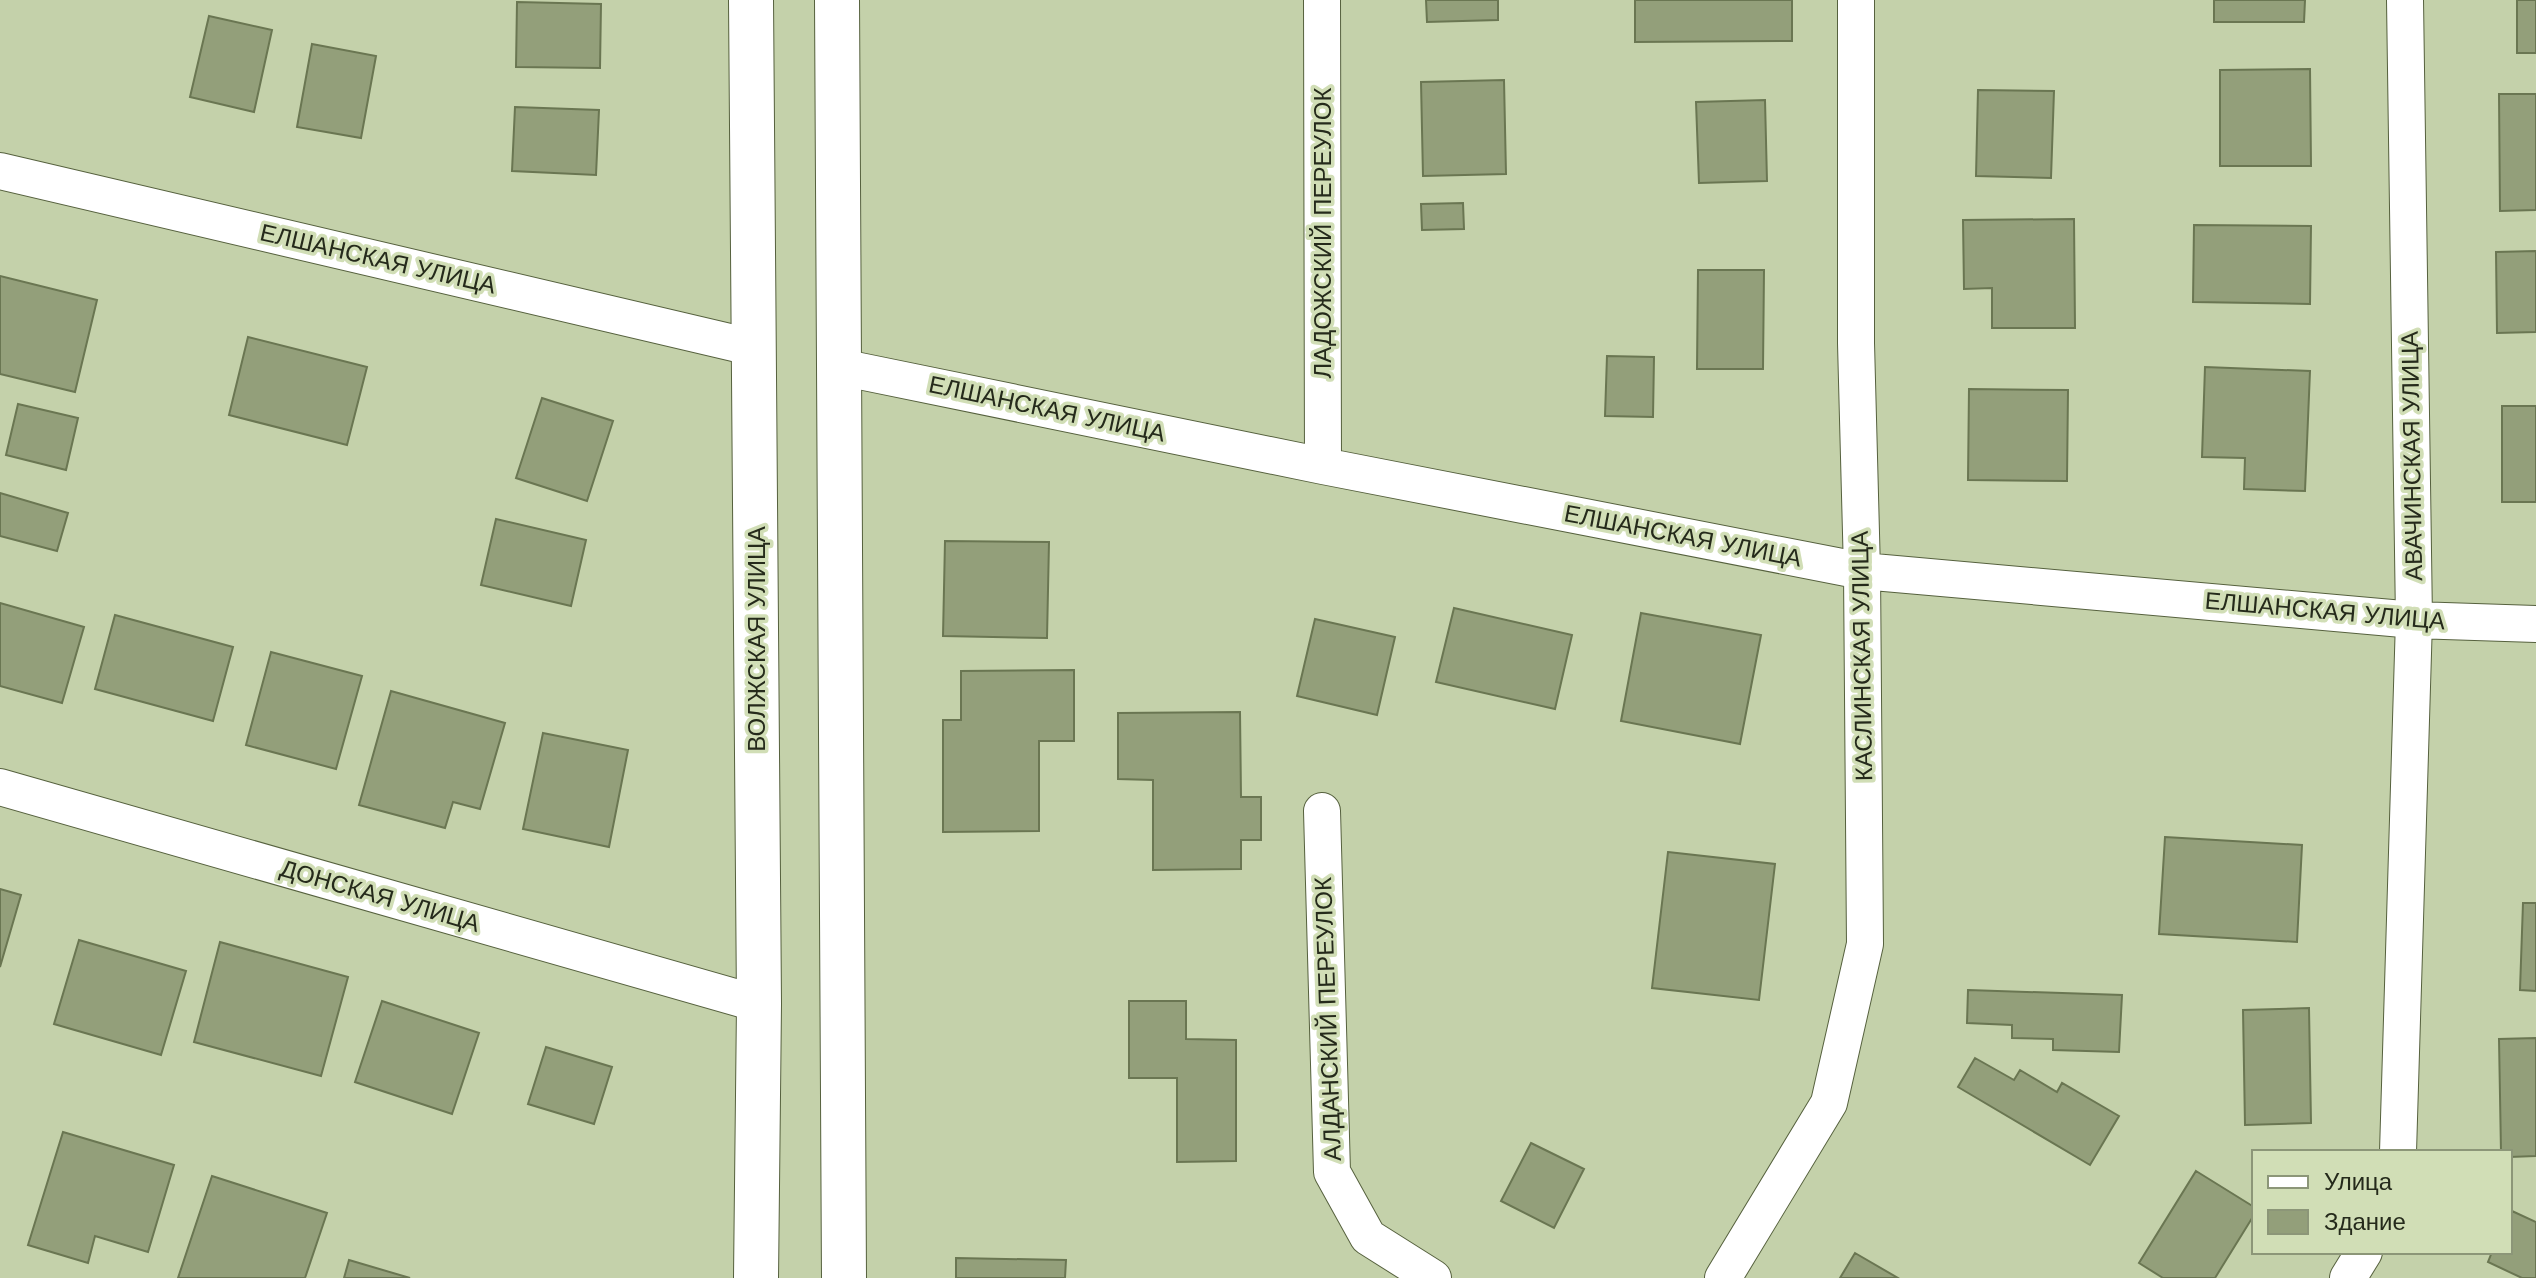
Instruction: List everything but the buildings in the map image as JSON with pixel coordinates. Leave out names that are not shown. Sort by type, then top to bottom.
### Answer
[{"type":"street","name":"ВОЛЖСКАЯ УЛИЦА","points":[[751,0],[759,1004],[756,1278]]},
{"type":"street","points":[[837,0],[844,1278]]},
{"type":"street","name":"ЛАДОЖСКИЙ ПЕРЕУЛОК","points":[[1322,0],[1323,466]]},
{"type":"street","name":"КАСЛИНСКАЯ УЛИЦА","points":[[1723,1278],[1829,1103],[1865,944],[1862,571],[1856,343],[1856,0]]},
{"type":"street","name":"АВАЧИНСКАЯ УЛИЦА","points":[[2398,1150],[2414,620],[2405,0]]},
{"type":"street","name":"ЕЛШАНСКАЯ УЛИЦА","points":[[0,171],[755,348]]},
{"type":"street","name":"ЕЛШАНСКАЯ УЛИЦА","points":[[840,367],[1323,466],[1862,571],[2414,620],[2536,624]]},
{"type":"street","name":"ДОНСКАЯ УЛИЦА","points":[[0,787],[759,1004]]},
{"type":"street","name":"АЛДАНСКИЙ ПЕРЕУЛОК","points":[[1322,811],[1332,1172],[1368,1237],[1433,1278]]},
{"type":"street","points":[[2348,1278],[2363,1254]]}]
